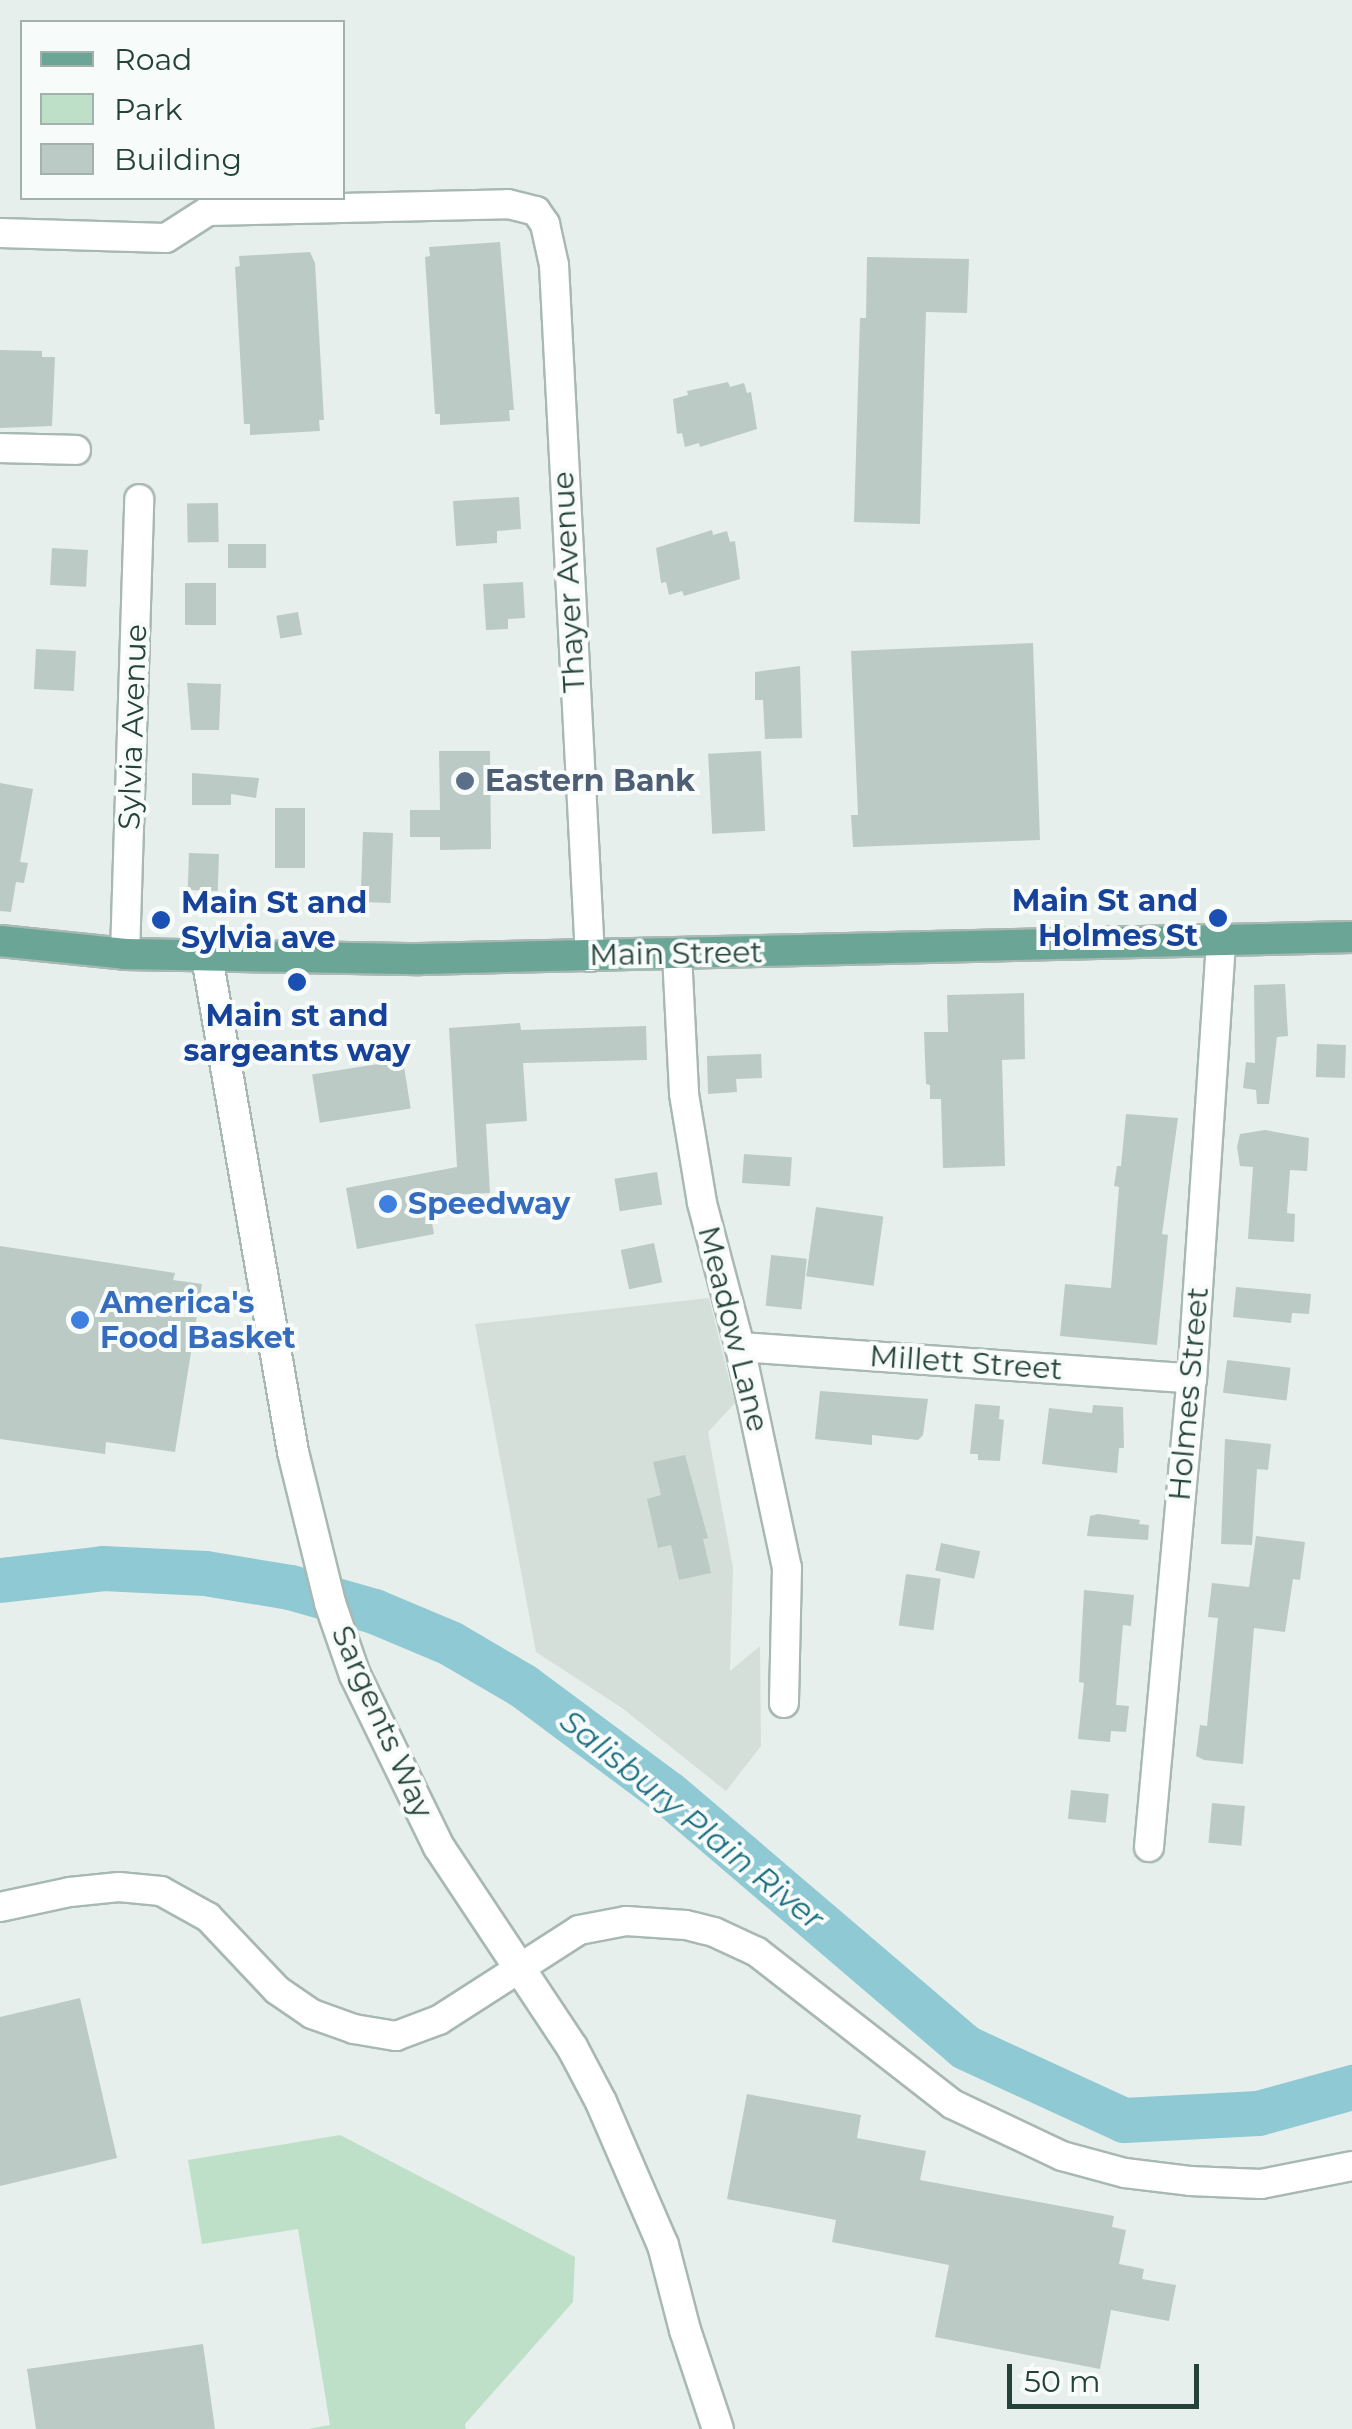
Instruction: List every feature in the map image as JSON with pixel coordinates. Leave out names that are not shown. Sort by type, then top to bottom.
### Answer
[{"type":"main road","name":"Main Street","points":[[0,940],[125,954],[207,958],[590,957],[1352,937]]},
{"type":"main road","name":"Sargents Way","points":[[207,958],[311,1532],[355,1675],[439,1847],[572,2047],[630,2163],[663,2245],[685,2330],[718,2429]]},
{"type":"street","name":"Thayer Avenue","points":[[0,234],[166,238],[208,211],[508,204],[536,211],[545,224],[554,265],[590,957]]},
{"type":"street","points":[[0,448],[76,450]]},
{"type":"street","name":"Sylvia Avenue","points":[[125,954],[139,500]]},
{"type":"street","name":"Holmes Street","points":[[1148,1847],[1192,1380],[1222,940]]},
{"type":"street","name":"Meadow Lane","points":[[677,954],[684,1094],[702,1203],[740,1348],[786,1568],[784,1702]]},
{"type":"street","name":"Millett Street","points":[[740,1348],[1192,1380]]},
{"type":"street","points":[[0,1908],[70,1892],[118,1888],[161,1891],[208,1916],[278,1990],[312,2014],[354,2029],[396,2036],[439,2020],[579,1930],[626,1921],[700,1928],[735,1940],[779,1967],[952,2104],[1004,2133],[1062,2156],[1124,2172],[1261,2184],[1352,2166]]},
{"type":"shaded area","points":[[709,1298],[735,1403],[708,1432],[733,1568],[730,1671],[760,1646],[761,1746],[726,1791],[622,1708],[536,1652],[475,1324]]},
{"type":"green space","points":[[340,2135],[575,2257],[573,2302],[465,2424],[466,2429],[308,2429],[330,2425],[298,2229],[202,2244],[188,2160]]},
{"type":"building","points":[[500,242],[514,410],[509,410],[510,421],[440,425],[440,414],[435,414],[425,257],[430,256],[429,247]]},
{"type":"building","points":[[310,252],[315,263],[324,420],[319,420],[320,431],[250,435],[250,424],[244,424],[235,267],[240,266],[239,256]]},
{"type":"building","points":[[867,257],[969,259],[967,313],[926,312],[920,524],[854,522],[860,318],[866,318]]},
{"type":"building","points":[[0,350],[42,351],[42,357],[55,357],[52,426],[0,428]]},
{"type":"building","points":[[728,382],[730,387],[744,383],[747,393],[751,392],[757,429],[700,447],[699,443],[685,447],[682,433],[677,434],[673,399],[688,395],[687,391]]},
{"type":"building","points":[[519,497],[521,529],[497,531],[497,543],[456,546],[453,501]]},
{"type":"building","points":[[218,503],[219,542],[188,543],[187,504]]},
{"type":"building","points":[[712,530],[713,535],[727,531],[730,542],[735,541],[740,579],[684,596],[682,591],[669,595],[666,582],[661,583],[656,548]]},
{"type":"building","points":[[228,544],[266,544],[266,568],[228,568]]},
{"type":"building","points":[[52,548],[88,550],[86,587],[50,585]]},
{"type":"building","points":[[523,582],[525,618],[508,619],[508,629],[486,630],[483,584]]},
{"type":"building","points":[[185,583],[216,583],[216,625],[185,625]]},
{"type":"building","points":[[298,612],[302,635],[280,638],[276,616]]},
{"type":"building","points":[[1033,643],[1040,840],[853,847],[851,815],[858,815],[851,651]]},
{"type":"building","points":[[36,649],[76,651],[74,691],[34,689]]},
{"type":"building","points":[[800,666],[802,738],[765,739],[763,700],[755,700],[755,672]]},
{"type":"building","points":[[187,683],[221,684],[219,730],[191,730]]},
{"type":"building","name":"Eastern Bank","points":[[439,751],[490,751],[491,849],[440,850],[440,837],[410,837],[410,810],[440,810]]},
{"type":"building","points":[[761,751],[765,831],[712,834],[708,754]]},
{"type":"building","points":[[192,773],[259,778],[256,798],[231,794],[231,805],[192,805]]},
{"type":"building","points":[[0,783],[33,789],[20,862],[28,863],[24,883],[16,882],[11,912],[0,911]]},
{"type":"building","points":[[275,808],[305,808],[305,868],[275,868]]},
{"type":"building","points":[[363,832],[393,833],[391,903],[361,902]]},
{"type":"building","points":[[189,853],[219,854],[218,891],[188,890]]},
{"type":"building","points":[[1285,984],[1288,1036],[1277,1037],[1269,1104],[1257,1104],[1256,1090],[1243,1088],[1246,1062],[1255,1063],[1254,985]]},
{"type":"building","points":[[1024,993],[1025,1059],[1002,1060],[1005,1166],[943,1168],[941,1099],[930,1099],[930,1085],[926,1084],[924,1032],[948,1032],[947,995]]},
{"type":"building","points":[[520,1023],[521,1030],[646,1026],[647,1060],[523,1063],[527,1121],[486,1124],[490,1193],[427,1196],[434,1234],[357,1249],[346,1188],[457,1167],[449,1028]]},
{"type":"building","points":[[1317,1044],[1346,1045],[1345,1078],[1316,1077]]},
{"type":"building","points":[[761,1054],[762,1078],[736,1079],[737,1092],[708,1094],[707,1056]]},
{"type":"building","points":[[403,1060],[411,1108],[320,1123],[312,1074]]},
{"type":"building","points":[[1126,1114],[1178,1118],[1162,1234],[1168,1235],[1157,1345],[1060,1336],[1065,1284],[1111,1288],[1119,1187],[1114,1186],[1117,1166],[1121,1166]]},
{"type":"building","points":[[1265,1130],[1309,1138],[1307,1171],[1290,1170],[1287,1213],[1295,1214],[1294,1242],[1248,1239],[1253,1167],[1240,1166],[1237,1147],[1240,1134]]},
{"type":"building","points":[[744,1154],[792,1157],[790,1186],[742,1183]]},
{"type":"building","points":[[657,1172],[662,1205],[620,1211],[615,1179]]},
{"type":"building","points":[[816,1207],[883,1216],[874,1286],[806,1276]]},
{"type":"building","points":[[654,1243],[662,1282],[629,1289],[621,1250]]},
{"type":"building","points":[[0,1246],[175,1273],[173,1280],[202,1284],[175,1452],[106,1442],[105,1454],[0,1439]]},
{"type":"building","points":[[771,1255],[807,1259],[801,1309],[766,1306]]},
{"type":"building","points":[[1236,1287],[1311,1294],[1309,1314],[1292,1313],[1291,1323],[1233,1317]]},
{"type":"building","points":[[1227,1360],[1291,1368],[1287,1401],[1223,1393]]},
{"type":"building","points":[[820,1391],[928,1399],[923,1435],[918,1440],[872,1435],[872,1445],[815,1439]]},
{"type":"building","points":[[975,1404],[1000,1406],[999,1419],[1004,1420],[1000,1461],[978,1460],[978,1454],[970,1454]]},
{"type":"building","points":[[1093,1405],[1123,1407],[1124,1448],[1119,1448],[1117,1473],[1042,1464],[1049,1408],[1092,1413]]},
{"type":"building","points":[[1225,1439],[1271,1444],[1268,1470],[1257,1469],[1252,1545],[1221,1544]]},
{"type":"building","points":[[685,1455],[708,1538],[703,1539],[711,1573],[679,1580],[671,1545],[658,1548],[647,1499],[661,1495],[653,1462]]},
{"type":"building","points":[[1090,1516],[1140,1520],[1139,1524],[1149,1525],[1148,1540],[1087,1536]]},
{"type":"building","points":[[1256,1536],[1305,1542],[1300,1580],[1293,1579],[1285,1632],[1254,1628],[1243,1764],[1204,1760],[1196,1756],[1200,1725],[1207,1726],[1218,1618],[1208,1617],[1212,1583],[1249,1587]]},
{"type":"building","points":[[941,1543],[980,1551],[974,1579],[935,1570]]},
{"type":"building","points":[[906,1574],[941,1579],[933,1630],[899,1625]]},
{"type":"building","points":[[1084,1590],[1134,1595],[1131,1626],[1123,1625],[1116,1705],[1129,1706],[1126,1732],[1111,1731],[1110,1742],[1078,1739],[1084,1683],[1079,1682]]},
{"type":"building","points":[[1071,1790],[1109,1794],[1106,1823],[1068,1819]]},
{"type":"building","points":[[1212,1803],[1245,1806],[1241,1846],[1209,1843]]},
{"type":"building","points":[[80,1998],[117,2158],[0,2186],[0,2017]]},
{"type":"building","points":[[747,2094],[861,2115],[857,2138],[926,2151],[920,2180],[1114,2216],[1112,2227],[1126,2230],[1119,2264],[1144,2269],[1142,2279],[1176,2285],[1169,2321],[1111,2310],[1100,2369],[935,2337],[949,2265],[832,2242],[836,2220],[727,2199]]},
{"type":"building","points":[[203,2344],[215,2429],[36,2429],[27,2369]]},
{"type":"waterway","name":"Salisbury Plain River","points":[[0,1580],[103,1568],[205,1573],[290,1587],[374,1611],[450,1643],[522,1685],[669,1794],[965,2047],[1124,2120],[1258,2113],[1352,2087]]},
{"type":"place","name":"Eastern Bank","points":[[465,781]]},
{"type":"place","name":"Main St and Holmes St","points":[[1218,918]]},
{"type":"place","name":"Main St and Sylvia ave","points":[[161,920]]},
{"type":"place","name":"Main st and sargeants way","points":[[297,982]]},
{"type":"place","name":"Speedway","points":[[388,1204]]},
{"type":"place","name":"America's Food Basket","points":[[80,1320]]}]
